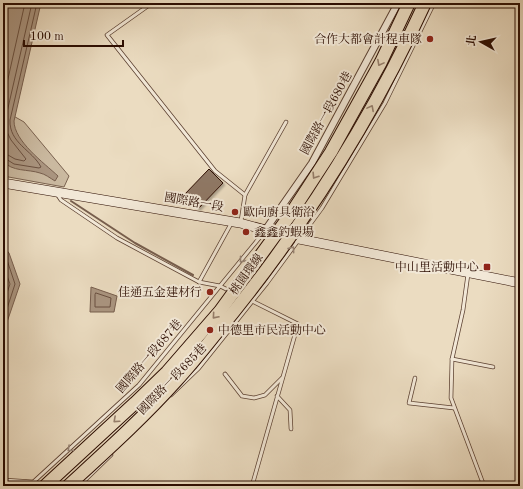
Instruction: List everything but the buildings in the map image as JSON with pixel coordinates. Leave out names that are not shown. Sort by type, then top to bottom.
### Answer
[{"type":"highway","name":"桃園環線","points":[[39,484],[135,403],[220,311],[290,215],[331,152],[381,62],[409,3]]},
{"type":"highway","name":"桃園環線","points":[[68,486],[107,451],[177,381],[263,274],[300,222],[355,138],[393,67],[424,3]]},
{"type":"street","name":"國際路一段680巷","points":[[266,229],[312,163],[398,3]]},
{"type":"street","name":"國際路一段","points":[[3,183],[236,222],[300,239],[400,260],[520,282]]},
{"type":"lane","points":[[152,3],[107,35],[215,171],[245,195]]},
{"type":"lane","name":"國際路一段685巷","points":[[170,397],[198,369],[253,301],[322,208],[385,103],[434,3]]},
{"type":"lane","points":[[199,282],[236,222],[245,195],[286,122]]},
{"type":"lane","points":[[56,191],[61,200],[117,238],[199,282],[220,286],[298,324],[252,486]]},
{"type":"lane","name":"國際路一段687巷","points":[[29,486],[39,484],[139,385],[266,229]]},
{"type":"lane","points":[[469,272],[463,310],[452,359],[451,398],[484,486]]},
{"type":"lane","points":[[452,359],[493,368]]},
{"type":"lane","points":[[225,374],[242,396],[254,398],[265,395],[283,377]]},
{"type":"lane","points":[[415,378],[409,403],[454,408]]},
{"type":"lane","points":[[277,396],[290,410],[291,430]]},
{"type":"lane","points":[[79,486],[113,452]]},
{"type":"lane","points":[[3,480],[39,484]]},
{"type":"shaded area","points":[[3,110],[24,122],[69,176],[64,187],[3,176]]},
{"type":"water","points":[[3,3],[41,3],[14,121],[15,129],[24,144],[58,176],[55,181],[46,175],[15,169],[3,161]]},
{"type":"water","points":[[3,246],[9,253],[20,284],[6,325],[3,327]]},
{"type":"water","points":[[91,287],[117,296],[114,312],[90,312]]},
{"type":"waterway","points":[[71,201],[135,243],[193,275]]},
{"type":"place","name":"合作大都會計程車隊","points":[[430,39]]},
{"type":"place","name":"歐向廚具衛浴","points":[[235,212]]},
{"type":"place","name":"鑫鑫釣蝦場","points":[[246,232]]},
{"type":"place","name":"中山里活動中心","points":[[487,267]]},
{"type":"place","name":"佳通五金建材行","points":[[210,292]]},
{"type":"place","name":"中德里市民活動中心","points":[[210,330]]}]
